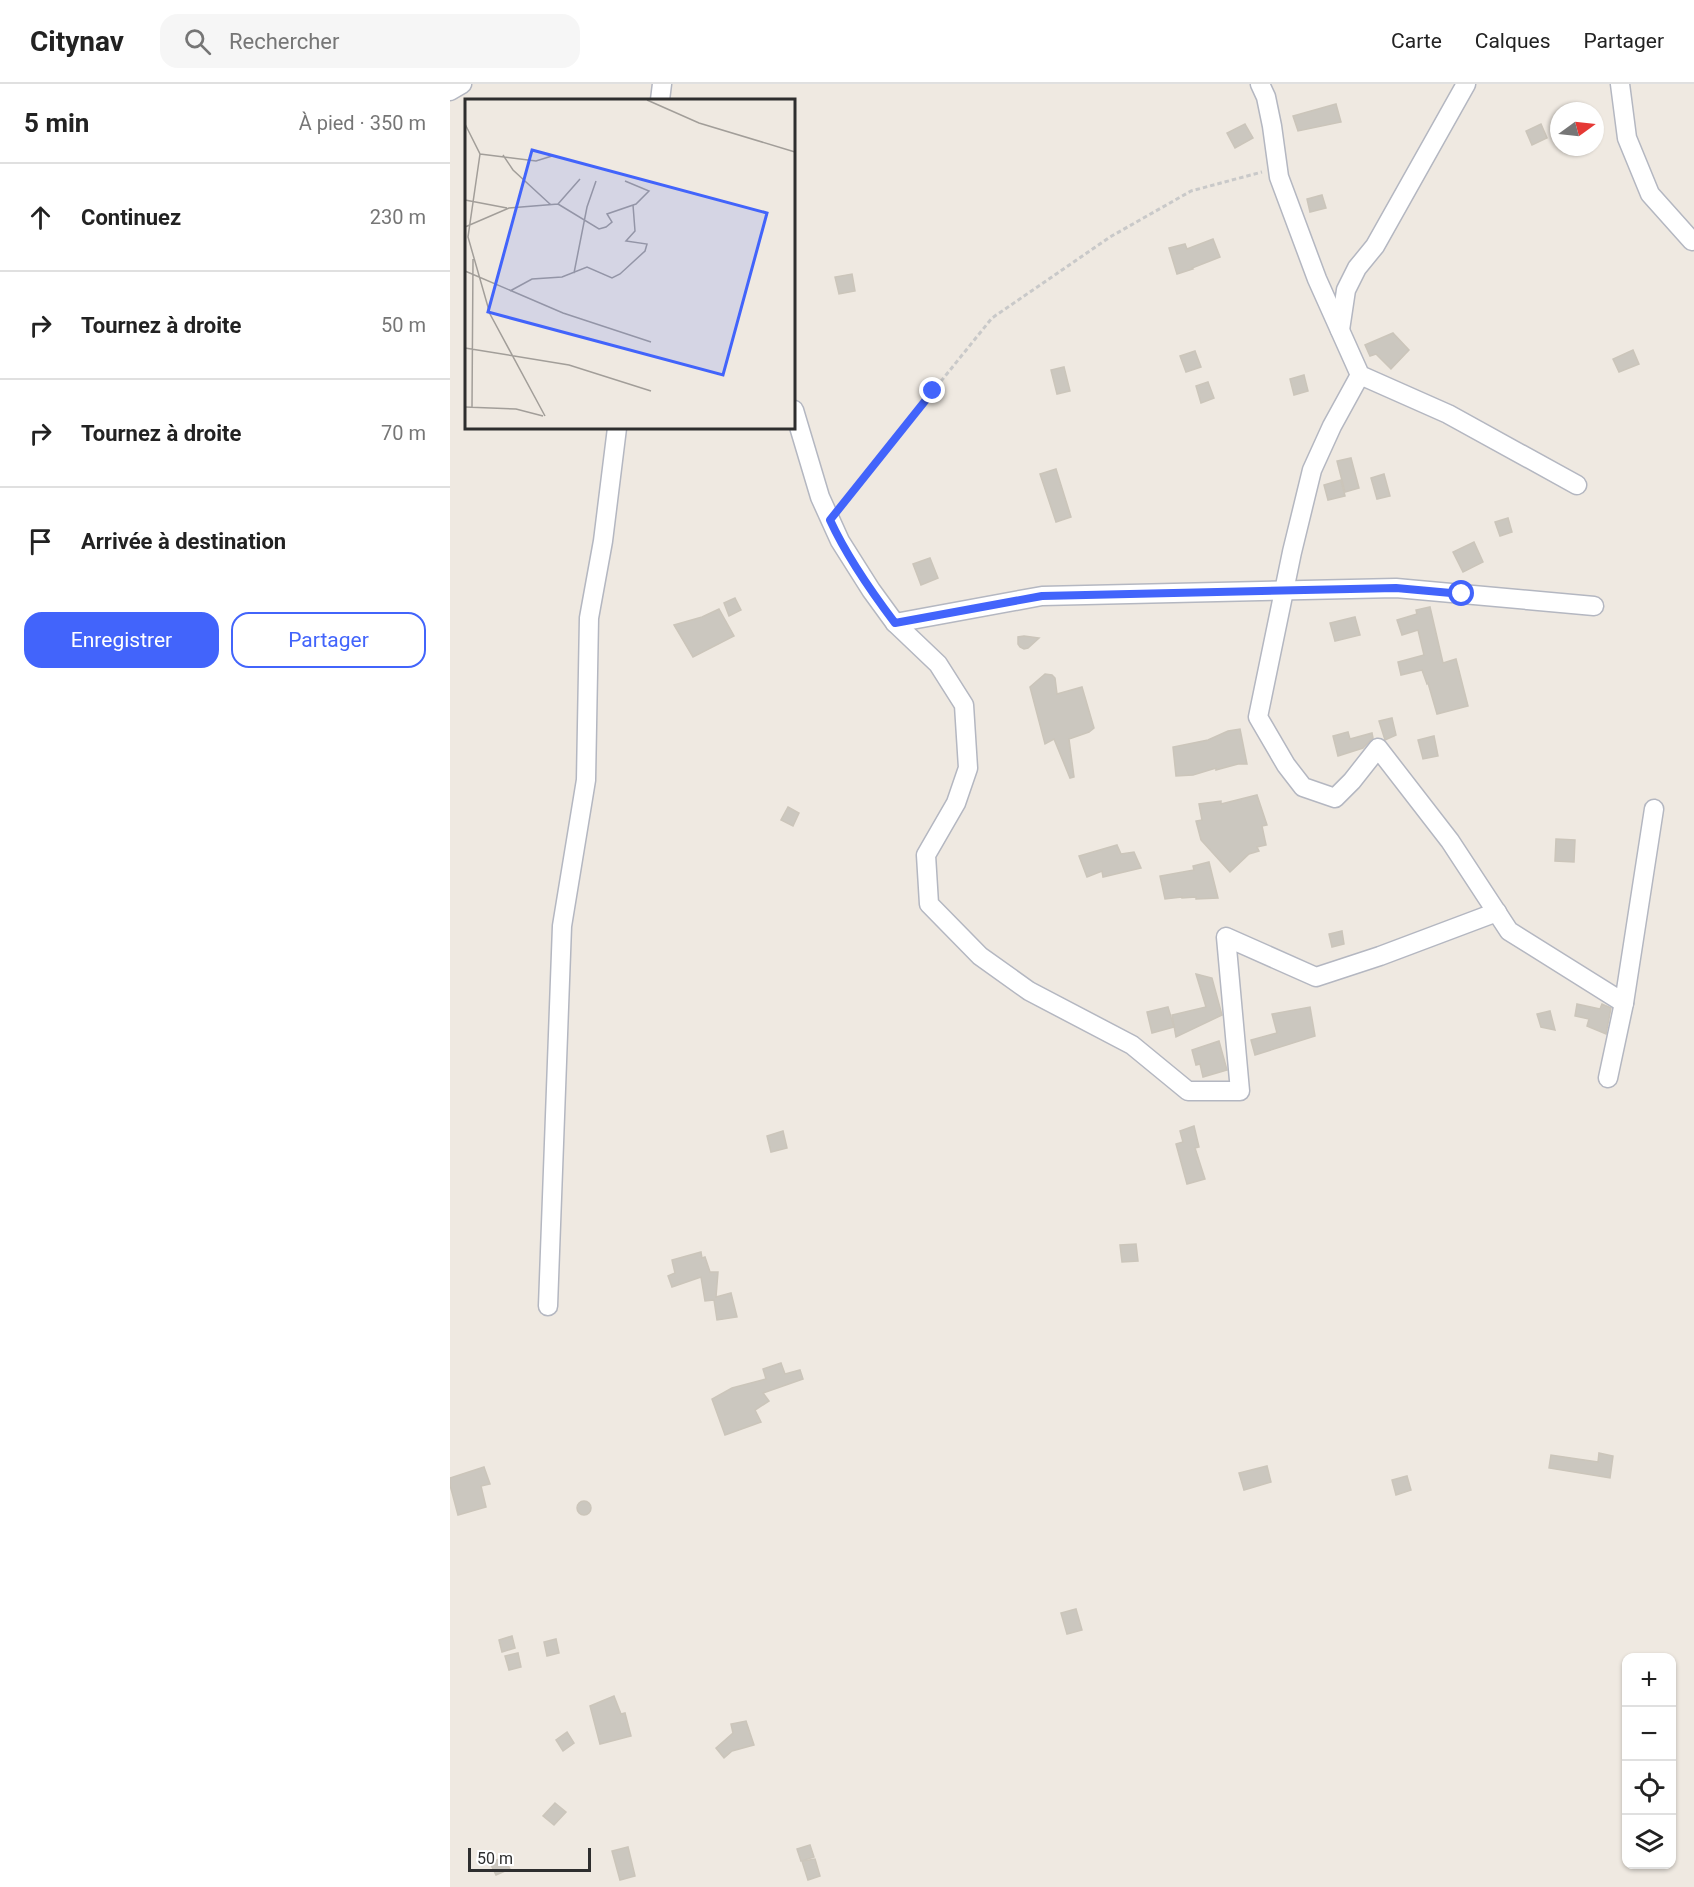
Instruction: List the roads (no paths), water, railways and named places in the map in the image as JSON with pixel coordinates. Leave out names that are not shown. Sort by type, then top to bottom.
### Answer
[{"type":"street","points":[[450,91],[462,84]]},
{"type":"street","points":[[660,99],[662,84]]},
{"type":"street","points":[[1260,84],[1266,97],[1272,126],[1279,177],[1317,279],[1360,375],[1448,414],[1577,485]]},
{"type":"street","points":[[1340,330],[1346,290],[1357,268],[1375,246],[1466,84]]},
{"type":"street","points":[[1620,84],[1627,138],[1650,194],[1692,241]]},
{"type":"street","points":[[1360,375],[1332,426],[1312,470],[1258,717],[1286,765],[1303,787],[1335,798],[1352,781],[1378,748],[1450,841],[1509,931],[1624,1003]]},
{"type":"street","points":[[795,413],[820,497],[840,542],[895,623],[938,663],[964,705],[968,768],[956,803],[926,855],[929,904],[980,956],[1029,991],[1132,1045],[1188,1091],[1240,1091],[1226,936],[1316,977],[1380,956],[1497,912]]},
{"type":"street","points":[[548,1306],[562,926],[586,780],[589,618],[603,541],[617,429]]},
{"type":"street","points":[[895,623],[1042,596],[1396,588],[1594,606]]},
{"type":"street","points":[[1608,1078],[1624,1003],[1654,808]]}]
